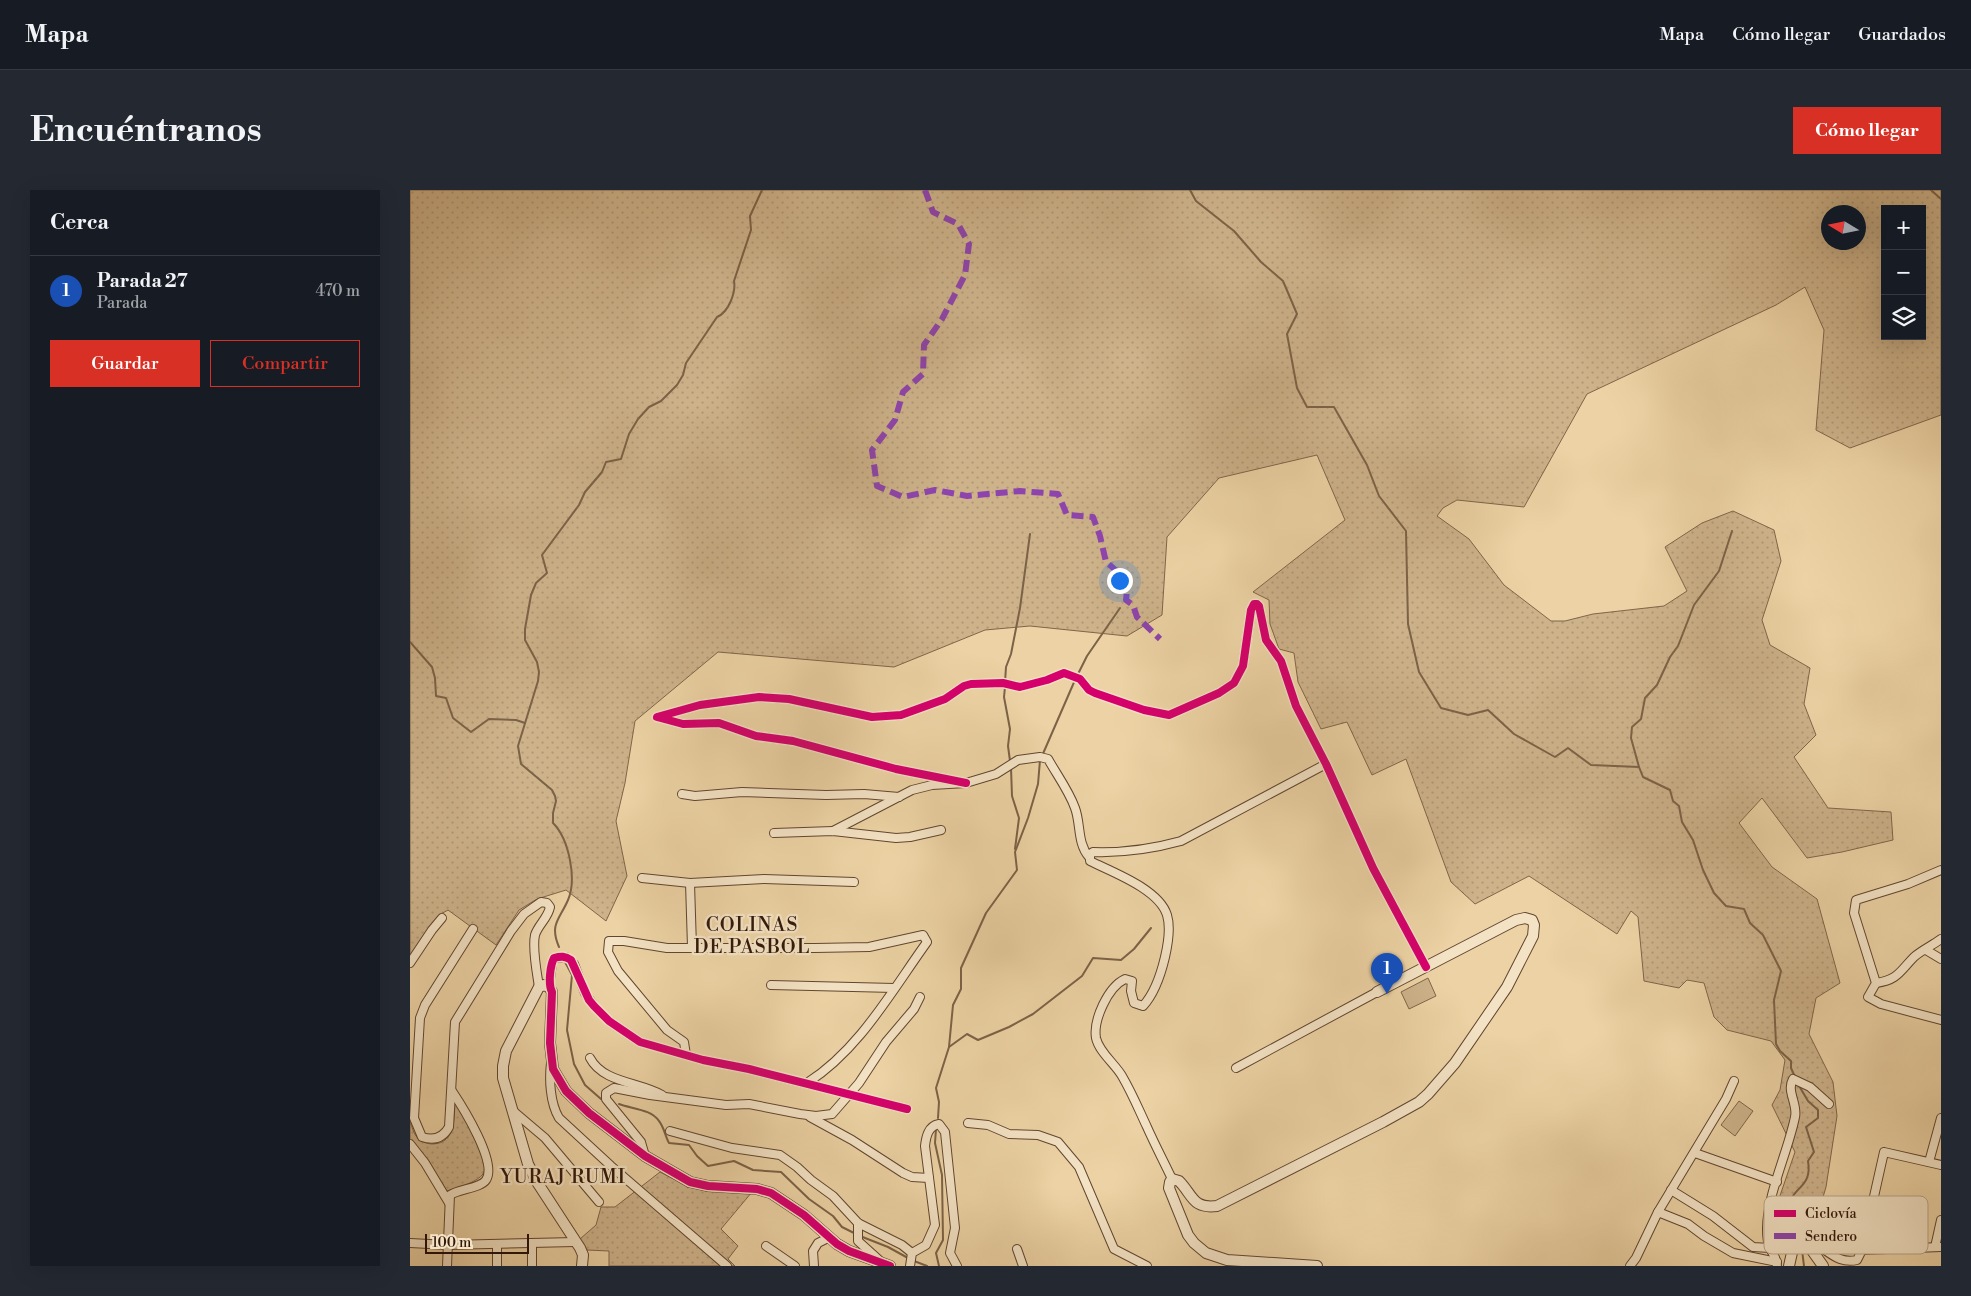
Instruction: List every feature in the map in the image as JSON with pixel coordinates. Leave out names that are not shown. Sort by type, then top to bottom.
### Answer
[{"type":"street","points":[[966,782],[896,769],[793,741],[756,736],[719,723],[683,724],[657,717],[700,705],[760,697],[788,699],[872,717],[901,715],[945,699],[964,686],[1003,683],[1020,687],[1047,680],[1064,673],[1080,679],[1089,690],[1095,693],[1144,710],[1169,715],[1219,693],[1234,683],[1243,666],[1251,610],[1254,604],[1257,604],[1266,640],[1281,661],[1296,706],[1326,764],[1374,868],[1426,967]]},
{"type":"street","points":[[833,831],[912,790],[932,785],[966,782],[996,774],[1018,760],[1040,757],[1048,760],[1072,800],[1076,810],[1078,833],[1090,861],[1118,872],[1147,892],[1160,905],[1167,916],[1169,928],[1163,966],[1160,978],[1147,1001],[1142,1006],[1134,1003],[1132,998],[1132,981],[1125,979],[1121,981],[1107,996],[1103,1004],[1096,1032],[1098,1044],[1115,1065],[1128,1088],[1172,1179],[1179,1181],[1193,1201],[1202,1205],[1217,1206],[1419,1102],[1455,1063],[1507,987],[1532,936],[1534,925],[1529,918],[1520,918],[1236,1068]]},
{"type":"street","points":[[1089,857],[1093,852],[1115,853],[1158,847],[1181,841],[1326,764]]},
{"type":"street","points":[[682,794],[696,796],[742,792],[826,795],[864,794],[901,797]]},
{"type":"street","points":[[774,833],[833,831],[896,838],[941,830]]},
{"type":"street","points":[[1941,870],[1908,884],[1856,900],[1854,913],[1876,983],[1868,997],[1881,1004],[1941,1020]]},
{"type":"street","points":[[642,878],[690,883],[764,879],[854,882]]},
{"type":"street","points":[[690,883],[692,947]]},
{"type":"street","points":[[473,929],[425,1006],[420,1018],[412,1118],[422,1137],[435,1139],[442,1136],[449,1127],[455,1022],[511,931],[524,914],[542,902],[548,903],[550,908],[549,914],[540,925],[535,936],[534,946],[544,987],[552,992],[550,1074],[555,1109],[559,1118],[727,1266]]},
{"type":"street","points":[[410,963],[442,918]]},
{"type":"street","points":[[686,1055],[684,1042],[667,1030],[618,971],[608,952],[609,941],[624,941],[667,948],[868,947],[923,935],[927,942],[872,1022],[840,1057],[806,1084]]},
{"type":"street","points":[[1876,983],[1885,982],[1902,972],[1915,956],[1941,939]]},
{"type":"street","points":[[1926,950],[1941,959]]},
{"type":"street","points":[[582,1266],[583,1255],[528,1164],[503,1078],[504,1057],[544,987],[554,958],[566,957],[574,964],[589,1000],[609,1021],[640,1042],[665,1051],[907,1109]]},
{"type":"street","points":[[770,986],[894,988]]},
{"type":"street","points":[[645,1156],[642,1142],[606,1099],[606,1093],[614,1088],[726,1105],[749,1104],[816,1116],[832,1114],[858,1083],[886,1042],[914,1009],[920,997]]},
{"type":"street","points":[[590,1058],[594,1066],[601,1071],[625,1082],[653,1090],[666,1097]]},
{"type":"street","points":[[551,1059],[559,1082],[576,1103],[645,1156],[670,1172],[700,1185],[757,1189],[771,1193],[804,1215],[828,1238],[850,1252],[890,1266]]},
{"type":"street","points":[[1773,1196],[1796,1113],[1790,1086],[1791,1081],[1793,1079],[1803,1083],[1829,1104]]},
{"type":"street","points":[[1630,1266],[1636,1258],[1658,1212],[1726,1099],[1734,1080]]},
{"type":"street","points":[[447,1266],[450,1195],[480,1184],[486,1180],[489,1172],[487,1158],[470,1120],[452,1091]]},
{"type":"street","points":[[512,1110],[545,1138],[599,1202]]},
{"type":"street","points":[[800,1114],[828,1126],[903,1173],[912,1177],[929,1178]]},
{"type":"street","points":[[1929,1162],[1941,1118]]},
{"type":"street","points":[[968,1123],[988,1125],[1009,1134],[1038,1135],[1058,1142],[1079,1167],[1114,1249],[1148,1266]]},
{"type":"street","points":[[912,1253],[926,1245],[935,1225],[925,1146],[926,1136],[934,1125],[939,1124],[945,1132],[955,1215],[956,1228],[950,1253],[957,1266]]},
{"type":"street","points":[[670,1131],[732,1148],[780,1155],[833,1196],[858,1223],[902,1245],[912,1253]]},
{"type":"street","points":[[410,1144],[425,1163],[449,1203]]},
{"type":"street","points":[[1874,1196],[1884,1152],[1941,1165]]},
{"type":"street","points":[[1694,1153],[1777,1182]]},
{"type":"street","points":[[1172,1179],[1168,1185],[1184,1227],[1201,1250],[1227,1260],[1317,1266]]},
{"type":"street","points":[[1671,1190],[1714,1216],[1753,1247],[1764,1248]]},
{"type":"street","points":[[1658,1212],[1688,1224],[1733,1253],[1777,1264]]},
{"type":"street","points":[[1938,1247],[1941,1220]]},
{"type":"street","points":[[858,1223],[858,1241],[881,1263]]},
{"type":"street","points":[[814,1266],[812,1251],[818,1244],[828,1238]]},
{"type":"street","points":[[410,1243],[448,1245],[575,1242]]},
{"type":"street","points":[[497,1266],[498,1244]]},
{"type":"street","points":[[532,1244],[532,1266]]},
{"type":"street","points":[[766,1246],[795,1266]]},
{"type":"street","points":[[1017,1248],[1023,1266]]},
{"type":"street","points":[[910,1266],[912,1253]]},
{"type":"street","points":[[1815,1254],[1823,1266]]},
{"type":"street","points":[[1829,1254],[1841,1262],[1849,1263],[1857,1260],[1860,1254]]},
{"type":"shaded area","points":[[410,190],[1941,190],[1941,415],[1850,448],[1816,430],[1824,330],[1805,287],[1776,305],[1587,394],[1524,507],[1457,500],[1443,508],[1437,516],[1469,539],[1504,585],[1551,621],[1565,621],[1593,614],[1664,606],[1687,591],[1665,547],[1702,523],[1733,511],[1774,530],[1781,561],[1762,620],[1770,645],[1810,668],[1804,704],[1816,735],[1794,757],[1828,808],[1891,812],[1893,840],[1807,858],[1762,798],[1739,823],[1772,867],[1817,899],[1840,983],[1816,998],[1809,1034],[1833,1082],[1837,1116],[1823,1196],[1780,1196],[1795,1152],[1772,1105],[1780,1090],[1785,1060],[1771,1041],[1727,1030],[1714,1017],[1704,983],[1687,980],[1679,988],[1644,981],[1638,917],[1631,911],[1617,934],[1529,876],[1475,904],[1451,882],[1406,759],[1372,775],[1347,722],[1321,729],[1298,682],[1294,653],[1279,649],[1270,624],[1269,600],[1253,592],[1345,520],[1317,455],[1219,478],[1167,537],[1162,615],[1127,636],[1030,626],[985,630],[894,667],[718,652],[635,721],[625,783],[616,821],[627,876],[606,921],[566,890],[537,899],[519,910],[496,945],[448,910],[439,915],[410,956]]},
{"type":"shaded area","points":[[1428,978],[1436,996],[1409,1009],[1401,992]]},
{"type":"shaded area","points":[[455,1101],[479,1146],[485,1165],[482,1175],[474,1181],[447,1191],[427,1160],[410,1139],[410,1122],[415,1134],[421,1141],[430,1144],[441,1143],[450,1134],[454,1122]]},
{"type":"shaded area","points":[[1739,1101],[1753,1111],[1735,1136],[1721,1125]]},
{"type":"shaded area","points":[[660,1172],[685,1185],[706,1191],[752,1192],[721,1229],[738,1246],[728,1259],[735,1266],[609,1266],[609,1251],[587,1250],[580,1239],[596,1225],[601,1207],[615,1207]]},
{"type":"shaded area","points":[[1831,1254],[1839,1254],[1842,1260]]},
{"type":"waterway","points":[[559,947],[555,927],[571,891],[570,860],[559,830],[553,823],[555,796],[552,790],[521,764],[518,746],[539,672],[537,662],[525,640],[531,595],[536,583],[547,573],[542,555],[579,505],[585,492],[602,472],[606,462],[621,459],[629,434],[638,419],[649,407],[661,401],[677,385],[683,375],[686,363],[717,317],[728,306],[733,296],[734,281],[751,230],[750,216],[762,190]]},
{"type":"waterway","points":[[1190,190],[1196,201],[1234,231],[1261,262],[1283,281],[1297,314],[1287,334],[1297,388],[1307,407],[1334,407],[1367,465],[1379,496],[1406,531],[1408,624],[1419,672],[1441,708],[1468,715],[1488,710],[1514,734],[1555,757],[1568,748],[1591,765],[1639,767],[1643,777],[1670,790],[1673,801],[1679,806],[1682,822],[1693,840],[1703,870],[1714,893],[1726,906],[1744,909],[1750,923],[1763,935],[1781,971],[1774,1000],[1776,1044],[1780,1051],[1791,1061],[1791,1068],[1795,1077]]},
{"type":"waterway","points":[[1931,190],[1941,199]]},
{"type":"waterway","points":[[1639,767],[1631,738],[1632,727],[1641,719],[1645,698],[1657,685],[1670,657],[1678,646],[1694,605],[1719,571],[1732,531]]},
{"type":"waterway","points":[[1005,682],[1006,667],[1011,654],[1020,608],[1030,534]]},
{"type":"waterway","points":[[1077,676],[1087,656],[1120,608]]},
{"type":"waterway","points":[[410,642],[432,667],[436,696],[446,698],[453,718],[471,732],[489,719],[516,720],[525,723]]},
{"type":"waterway","points":[[1042,756],[1075,680]]},
{"type":"waterway","points":[[1005,687],[1004,697],[1010,729],[1008,746],[1010,761]]},
{"type":"waterway","points":[[938,1118],[939,1102],[936,1088],[949,1047],[953,1005],[961,989],[961,968],[986,913],[1017,870],[1015,852],[1038,784],[1040,760]]},
{"type":"waterway","points":[[1011,768],[1012,796],[1019,818],[1015,849]]},
{"type":"waterway","points":[[949,1047],[967,1034],[978,1040],[1033,1014],[1082,976],[1093,958],[1121,960],[1134,949],[1151,928]]},
{"type":"waterway","points":[[565,962],[572,975],[567,1030],[574,1064],[585,1085],[601,1099]]},
{"type":"waterway","points":[[1793,1196],[1807,1178],[1809,1170],[1808,1161],[1814,1152],[1806,1127],[1818,1118],[1818,1110],[1808,1101],[1798,1084]]},
{"type":"waterway","points":[[619,1104],[641,1110],[656,1117],[661,1123],[669,1143],[689,1145],[708,1166],[734,1161],[753,1170],[781,1172],[809,1199],[833,1216],[842,1227],[856,1234]]},
{"type":"waterway","points":[[936,1129],[935,1143],[942,1175],[943,1240],[936,1253],[939,1266]]},
{"type":"waterway","points":[[860,1236],[888,1247],[908,1258]]},
{"type":"waterway","points":[[1802,1254],[1804,1266]]},
{"type":"waterway","points":[[914,1261],[927,1266]]},
{"type":"marked path","points":[[925,190],[933,212],[958,224],[969,244],[965,275],[942,319],[924,345],[923,374],[903,392],[895,420],[872,450],[877,486],[903,497],[935,490],[967,496],[1020,491],[1058,494],[1067,515],[1093,517],[1106,562],[1122,578],[1126,588],[1126,600],[1133,605],[1137,617],[1160,639]]},
{"type":"cycle path","points":[[966,783],[896,769],[793,741],[756,736],[719,723],[683,724],[657,717],[700,705],[759,697],[789,699],[872,717],[901,715],[945,699],[964,686],[971,684],[1003,683],[1020,687],[1047,680],[1064,673],[1080,679],[1089,690],[1095,693],[1144,710],[1169,715],[1219,693],[1234,683],[1243,666],[1251,610],[1254,604],[1257,604],[1266,640],[1281,661],[1296,706],[1326,764],[1373,868],[1426,967]]},
{"type":"cycle path","points":[[890,1266],[849,1251],[837,1244],[804,1215],[771,1193],[757,1189],[708,1186],[690,1182],[645,1156],[589,1113],[566,1091],[553,1069],[550,1043],[552,992],[550,980],[554,958],[563,957],[571,960],[589,1000],[594,1006],[609,1021],[640,1042],[703,1060],[749,1069],[907,1109]]},
{"type":"place","name":"Parada 27","points":[[1387,994]]},
{"type":"district","name":"COLINAS DE PASBOL","points":[[752,935]]},
{"type":"district","name":"YURAJ RUMI","points":[[563,1176]]}]
